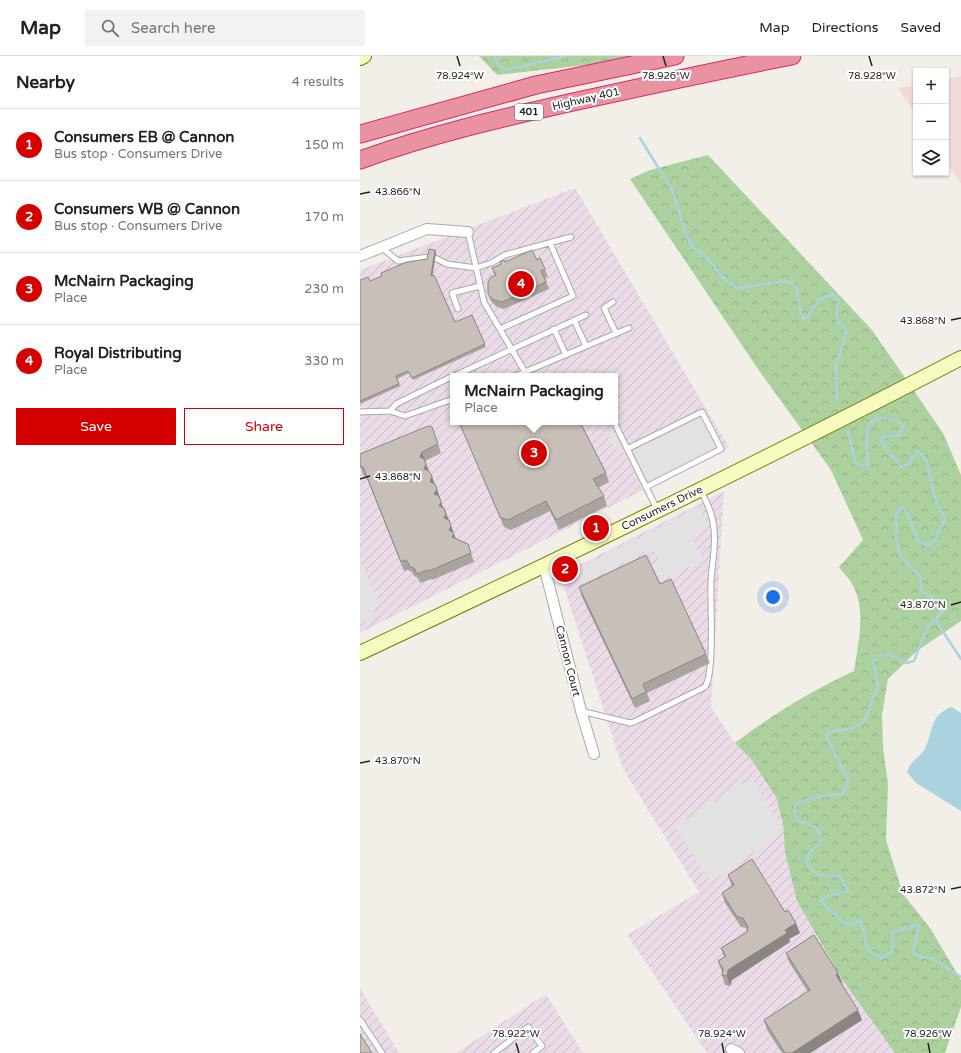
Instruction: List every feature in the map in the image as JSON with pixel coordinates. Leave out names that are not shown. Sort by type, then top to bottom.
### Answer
[{"type":"highway","name":"401","points":[[360,134],[536,85],[675,56]]},
{"type":"highway","name":"Highway 401","points":[[360,160],[468,127],[701,73],[792,56]]},
{"type":"main road","points":[[360,58],[364,56]]},
{"type":"main road","name":"Consumers Drive","points":[[360,653],[544,566],[864,408],[961,358]]},
{"type":"street","points":[[360,256],[427,229],[468,232]]},
{"type":"street","name":"Cannon Court","points":[[544,566],[581,711],[594,754]]},
{"type":"lane","points":[[468,232],[484,302],[525,372],[629,328]]},
{"type":"lane","points":[[435,258],[447,264],[476,268],[490,264],[505,255],[572,237]]},
{"type":"lane","points":[[500,329],[573,296],[550,243]]},
{"type":"lane","points":[[381,247],[398,261],[429,257]]},
{"type":"lane","points":[[458,309],[452,293],[480,286]]},
{"type":"lane","points":[[613,302],[604,308],[616,333]]},
{"type":"lane","points":[[460,373],[586,314]]},
{"type":"lane","points":[[574,320],[586,346]]},
{"type":"lane","points":[[554,329],[566,355]]},
{"type":"lane","points":[[390,411],[396,404],[450,378]]},
{"type":"lane","points":[[360,412],[390,411],[406,416],[450,400]]},
{"type":"lane","points":[[627,449],[702,412],[721,449],[646,487]]},
{"type":"lane","points":[[615,425],[657,510]]},
{"type":"lane","points":[[581,711],[630,723],[705,687],[707,684],[710,665],[711,580],[715,539],[712,516],[700,489]]},
{"type":"lane","points":[[360,1020],[382,1053]]},
{"type":"lane","points":[[494,1053],[528,1027],[542,1046],[533,1053]]},
{"type":"shaded area","points":[[961,76],[961,184],[949,166],[949,78]]},
{"type":"shaded area","points":[[913,86],[913,110],[898,88]]},
{"type":"shaded area","points":[[575,188],[729,447],[360,633],[360,270]]},
{"type":"shaded area","points":[[704,407],[726,451],[644,492],[622,449]]},
{"type":"shaded area","points":[[613,430],[622,447],[615,450],[606,434]]},
{"type":"shaded area","points":[[724,491],[711,707],[735,743],[751,759],[776,797],[783,823],[785,852],[877,1026],[895,1053],[707,1053],[627,935],[699,892],[623,769],[560,575]]},
{"type":"shaded area","points":[[700,507],[709,527],[691,536],[703,560],[661,581],[653,565],[660,562],[652,548],[581,584],[575,570]]},
{"type":"shaded area","points":[[360,561],[380,605],[372,609],[376,616],[360,623]]},
{"type":"shaded area","points":[[751,778],[781,825],[776,837],[710,883],[675,827]]},
{"type":"shaded area","points":[[360,988],[399,1053],[360,1053]]},
{"type":"shaded area","points":[[546,994],[583,1053],[456,1053]]},
{"type":"green space","points":[[479,56],[634,56],[595,64],[497,75]]},
{"type":"green space","points":[[708,155],[872,330],[943,433],[961,475],[961,621],[917,651],[888,679],[882,715],[883,747],[888,784],[886,840],[903,894],[930,928],[961,980],[961,1007],[945,1053],[895,1053],[842,979],[797,901],[785,852],[783,823],[776,797],[751,759],[735,743],[764,722],[793,704],[854,671],[860,627],[859,604],[857,594],[852,584],[839,567],[863,540],[831,470],[760,372],[630,179],[650,170]]},
{"type":"water","points":[[952,707],[961,713],[961,811],[916,783],[907,772],[910,765],[924,750],[935,720],[944,710]]},
{"type":"building","points":[[429,249],[435,250],[431,276],[434,275],[455,322],[472,315],[485,344],[412,378],[408,371],[396,376],[399,384],[360,401],[360,280],[368,277],[370,281],[382,276],[381,273],[407,262],[427,259]]},
{"type":"building","points":[[532,250],[537,260],[540,258],[545,269],[541,271],[546,282],[502,302],[494,300],[488,294],[488,282],[491,277],[496,275],[492,268],[501,264],[500,262],[504,260],[505,262]]},
{"type":"building","points":[[460,425],[582,425],[606,473],[593,479],[604,496],[556,520],[546,501],[508,520],[500,517]]},
{"type":"building","points":[[428,426],[432,427],[438,444],[422,452],[420,457],[424,459],[426,464],[424,469],[429,471],[432,476],[430,482],[435,484],[437,489],[434,494],[439,496],[441,502],[439,506],[444,508],[446,514],[444,518],[449,520],[451,526],[449,530],[454,533],[452,537],[468,544],[471,553],[429,571],[428,570],[417,574],[414,568],[410,567],[408,562],[404,560],[401,562],[363,467],[360,465],[360,454]]},
{"type":"building","points":[[646,555],[660,584],[671,579],[706,654],[643,684],[646,692],[632,699],[579,587]]},
{"type":"building","points":[[752,859],[785,912],[788,910],[796,923],[785,930],[787,933],[728,970],[727,976],[722,975],[723,969],[718,961],[726,956],[721,948],[747,932],[748,927],[743,918],[737,917],[722,893],[734,885],[728,875]]},
{"type":"building","points":[[814,935],[838,973],[836,975],[858,1010],[792,1053],[785,1053],[764,1020],[810,990],[786,953]]},
{"type":"building","points":[[360,1034],[372,1053],[360,1053]]},
{"type":"waterway","points":[[494,56],[499,66],[507,70],[565,56]]},
{"type":"waterway","points":[[640,138],[672,190],[687,237],[693,247],[708,259],[725,280],[738,288],[788,281],[796,287],[801,314],[805,320],[819,300],[833,294],[839,300],[836,314],[837,318],[840,324],[847,331],[836,366],[837,399]]},
{"type":"waterway","points":[[848,430],[855,462],[858,465],[868,465],[867,430],[871,422],[880,418],[890,419],[904,425],[899,435],[881,437],[884,446],[901,467],[908,464],[917,451],[926,459],[935,498],[945,519],[935,540],[928,546],[919,542],[906,511],[901,507],[896,515],[896,535],[900,556],[921,577],[921,590],[941,605],[942,612],[927,628],[914,661],[906,663],[888,654],[878,656],[873,662],[878,686],[865,720],[853,728],[829,732],[826,736],[848,780],[843,794],[821,796],[797,803],[794,809],[797,820],[814,826],[819,831],[822,840],[809,853],[806,862],[809,867],[820,875],[840,876],[848,891],[822,898],[822,903],[847,925],[861,920],[868,950],[881,958],[892,952],[893,933],[916,925],[919,926],[913,952],[921,957],[931,958],[961,977]]},
{"type":"waterway","points":[[936,621],[961,659]]},
{"type":"place","name":"Royal Distributing","points":[[521,284]]},
{"type":"place","name":"McNairn Packaging","points":[[534,453]]},
{"type":"place","name":"Consumers EB @ Cannon","points":[[596,528]]},
{"type":"place","name":"Consumers WB @ Cannon","points":[[565,569]]}]
